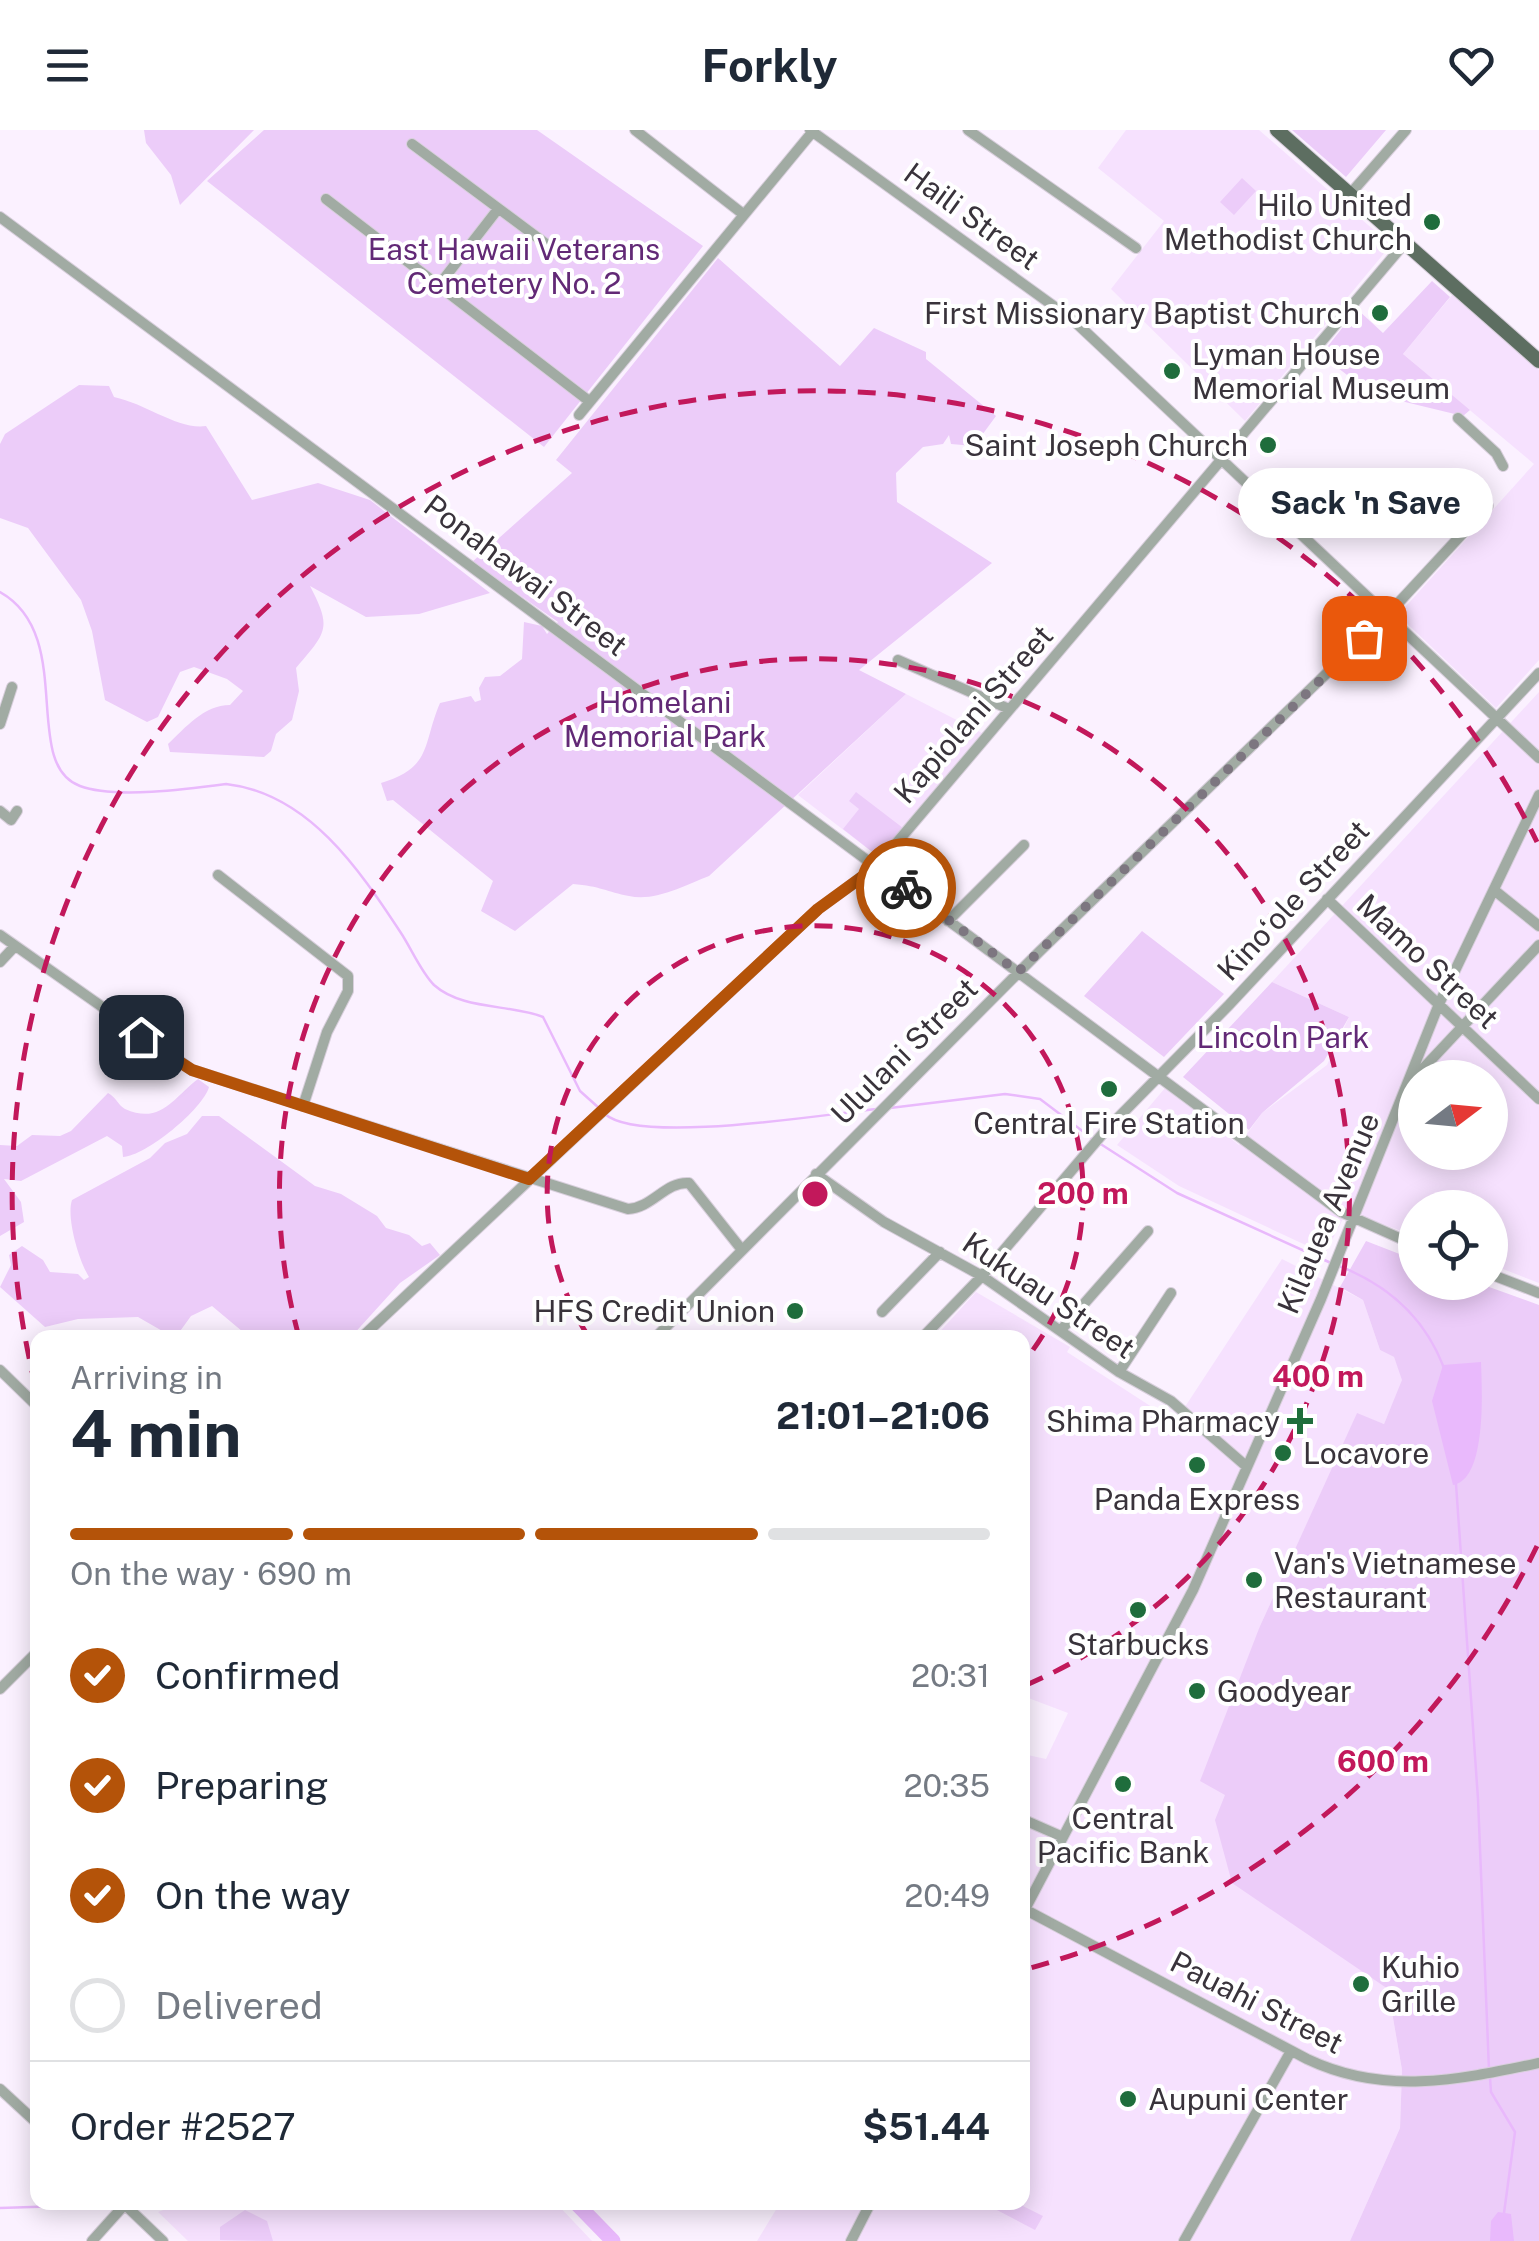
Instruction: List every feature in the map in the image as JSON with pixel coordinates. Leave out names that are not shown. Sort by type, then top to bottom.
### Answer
[{"type":"main road","points":[[1278,130],[1539,360]]},
{"type":"street","points":[[635,130],[743,214]]},
{"type":"street","points":[[968,130],[1136,248]]},
{"type":"street","points":[[1351,193],[1406,130]]},
{"type":"street","points":[[579,415],[812,131]]},
{"type":"street","name":"Haili Street","points":[[812,131],[1074,320],[1539,758]]},
{"type":"street","points":[[412,144],[564,258]]},
{"type":"street","points":[[326,199],[589,402]]},
{"type":"street","points":[[439,285],[498,208]]},
{"type":"street","name":"Ponahawai Street","points":[[0,217],[1352,1220],[1398,1238]]},
{"type":"street","name":"Kapiolani Street","points":[[369,1330],[818,909],[877,866],[1404,244]]},
{"type":"street","points":[[1458,418],[1496,454],[1503,466]]},
{"type":"street","name":"Ululani Street","points":[[663,1330],[1018,972],[1389,613],[1488,506]]},
{"type":"street","points":[[898,660],[1009,709]]},
{"type":"street","name":"Kinoʻole Street","points":[[930,1330],[982,1276],[1156,1076],[1539,673]]},
{"type":"street","points":[[0,724],[12,687]]},
{"type":"street","name":"Kilauea Avenue","points":[[1419,1060],[1439,1004],[1539,794]]},
{"type":"street","points":[[0,811],[11,820],[17,811]]},
{"type":"street","points":[[948,920],[1024,845]]},
{"type":"street","points":[[218,874],[348,976],[348,991],[327,1032],[304,1106]]},
{"type":"street","points":[[1494,890],[1539,926]]},
{"type":"street","name":"Mamo Street","points":[[1327,900],[1539,1099]]},
{"type":"street","points":[[0,935],[168,1057],[215,1078],[632,1209],[678,1183],[689,1182],[742,1250]]},
{"type":"street","points":[[1432,1060],[1539,945]]},
{"type":"street","points":[[0,962],[15,946]]},
{"type":"street","name":"Kilauea Avenue","points":[[1030,1901],[1180,1617],[1398,1113]]},
{"type":"street","name":"Kukuau Street","points":[[816,1174],[884,1222],[982,1276],[1119,1372],[1171,1401],[1246,1466]]},
{"type":"street","points":[[1061,1330],[1148,1231]]},
{"type":"street","points":[[882,1312],[940,1252]]},
{"type":"street","points":[[1508,1281],[1539,1293]]},
{"type":"street","points":[[1119,1372],[1171,1293]]},
{"type":"street","points":[[0,1370],[30,1399]]},
{"type":"street","points":[[0,1689],[30,1659]]},
{"type":"street","points":[[1030,1823],[1063,1837]]},
{"type":"street","name":"Pauahi Street","points":[[1030,1916],[1334,2071],[1380,2082],[1427,2083],[1539,2063]]},
{"type":"street","points":[[1184,2241],[1292,2051]]},
{"type":"street","points":[[0,2089],[30,2117]]},
{"type":"street","points":[[92,2241],[119,2210]]},
{"type":"street","points":[[132,2210],[164,2241]]},
{"type":"street","points":[[851,2241],[867,2210]]},
{"type":"shaded area","points":[[1126,130],[1259,130],[1391,245],[1245,421],[1111,289],[1164,221],[1098,168]]},
{"type":"shaded area","points":[[1453,294],[1539,370],[1539,660],[1496,708],[1398,615],[1534,464],[1403,354]]},
{"type":"shaded area","points":[[1539,692],[1539,1283],[1508,1271],[1508,1190],[1398,1190],[1398,1230],[1347,1211],[1325,1254],[1179,1186],[1117,1145],[1165,1088],[1239,1145],[1262,1113],[1327,1065],[1349,1017],[1272,982]]},
{"type":"shaded area","points":[[906,694],[982,733],[880,858],[798,795]]},
{"type":"shaded area","points":[[1282,1259],[1363,1300],[1380,1350],[1394,1357],[1403,1380],[1384,1424],[1357,1414],[1260,1626],[1225,1795],[1371,1976],[1388,1989],[1402,2070],[1400,2128],[1350,2241],[757,2241],[776,2210],[1030,2210],[1030,1756],[1046,1759],[1068,1713],[1030,1699],[1030,1330],[941,1330],[976,1292],[1070,1347],[1067,1352],[1175,1422]]},
{"type":"shaded area","points":[[1481,1362],[1482,1412],[1477,1451],[1472,1468],[1453,1485],[1432,1401],[1443,1365]]},
{"type":"shaded area","points":[[563,2210],[592,2241],[188,2241],[158,2212]]},
{"type":"shaded area","points":[[1498,2212],[1511,2214],[1514,2241],[1490,2241],[1491,2221]]},
{"type":"green space","points":[[144,130],[254,130],[180,205],[171,175],[146,143]]},
{"type":"green space","name":"East Hawaii Veterans Cemetery No. 2","points":[[264,130],[537,130],[703,246],[544,447],[207,181]]},
{"type":"green space","points":[[1292,130],[1386,130],[1346,177]]},
{"type":"green space","points":[[1242,178],[1256,191],[1234,215],[1220,202]]},
{"type":"green space","name":"Homelani Memorial Park","points":[[718,258],[840,366],[874,328],[926,352],[926,359],[996,416],[974,446],[951,444],[949,435],[943,444],[923,447],[896,473],[897,502],[992,563],[859,670],[906,694],[709,876],[649,897],[573,884],[515,931],[481,911],[493,881],[393,800],[387,801],[381,783],[398,777],[418,762],[440,703],[471,696],[475,702],[481,700],[479,688],[485,677],[500,676],[522,659],[524,622],[542,626],[547,634],[558,622],[472,562],[572,473],[556,460]]},
{"type":"green space","points":[[1432,281],[1450,297],[1403,354],[1470,410],[1463,416],[1372,394],[1321,355],[1357,309],[1383,333]]},
{"type":"green space","points":[[79,385],[109,386],[114,397],[184,424],[206,426],[252,500],[318,483],[370,500],[490,593],[419,614],[366,617],[310,586],[321,611],[323,629],[296,668],[299,691],[292,720],[276,734],[271,751],[264,757],[170,752],[168,744],[188,725],[203,713],[230,705],[243,691],[227,679],[194,667],[180,672],[158,717],[147,722],[105,700],[92,631],[81,600],[28,528],[0,518],[0,444],[5,434]]},
{"type":"green space","points":[[856,792],[903,828],[880,858],[843,829],[859,809],[849,801]]},
{"type":"green space","points":[[1142,931],[1224,994],[1164,1057],[1084,996]]},
{"type":"green space","name":"Lincoln Park","points":[[1272,982],[1349,1017],[1324,1061],[1262,1113],[1249,1130],[1183,1077]]},
{"type":"green space","points":[[198,1079],[209,1087],[205,1096],[185,1119],[145,1149],[123,1157],[122,1146],[107,1136],[21,1181],[4,1179],[21,1202],[24,1222],[0,1236],[0,1145],[17,1146],[32,1135],[60,1136],[71,1131],[108,1093],[125,1109],[157,1112]]},
{"type":"green space","points":[[202,1116],[219,1116],[315,1186],[341,1194],[377,1216],[386,1228],[409,1235],[422,1246],[430,1243],[440,1255],[400,1283],[357,1330],[241,1330],[212,1306],[191,1316],[181,1330],[161,1330],[138,1317],[78,1319],[45,1327],[0,1287],[11,1265],[9,1255],[22,1246],[43,1260],[50,1272],[78,1274],[84,1280],[89,1277],[74,1239],[72,1200],[150,1158],[165,1143],[187,1134]]},
{"type":"green space","points":[[1366,1241],[1398,1253],[1398,1300],[1508,1300],[1508,1294],[1539,1305],[1539,2241],[1350,2241],[1400,2128],[1402,2070],[1388,1989],[1232,1883],[1215,1820],[1225,1795],[1200,1781],[1260,1626],[1357,1413],[1384,1424],[1402,1380],[1394,1357],[1380,1350],[1363,1300],[1340,1287]]},
{"type":"green space","points":[[245,2210],[267,2221],[273,2241],[220,2240],[220,2227]]},
{"type":"green space","points":[[997,2210],[1030,2210],[1043,2216],[1035,2230]]},
{"type":"waterway","points":[[1334,308],[1337,311]]},
{"type":"waterway","points":[[0,592],[23,612],[37,637],[53,752],[62,773],[80,786],[95,790],[152,792],[226,784],[255,790],[282,802],[306,818],[349,860],[434,985],[458,999],[543,1017],[580,1091],[599,1108]]},
{"type":"waterway","points":[[890,1108],[1005,1094],[1040,1099],[1093,1139]]},
{"type":"waterway","points":[[605,1114],[624,1123],[693,1127],[877,1109]]},
{"type":"waterway","points":[[1099,1143],[1177,1193],[1331,1263]]},
{"type":"waterway","points":[[1339,1266],[1373,1283],[1403,1305],[1426,1334],[1444,1368]]},
{"type":"waterway","points":[[1456,1484],[1478,1799],[1489,2070]]},
{"type":"waterway","points":[[1490,2078],[1491,2092],[1515,2132],[1504,2213]]},
{"type":"waterway","points":[[0,2208],[30,2207]]},
{"type":"waterway","points":[[583,2210],[613,2241]]},
{"type":"way so far","points":[[906,888],[1018,972],[1364,638]]},
{"type":"place","name":"Hilo United Methodist Church","points":[[1432,222]]},
{"type":"place","name":"First Missionary Baptist Church","points":[[1380,313]]},
{"type":"place","name":"Lyman House Memorial Museum","points":[[1172,371]]},
{"type":"place","name":"Saint Joseph Church","points":[[1268,445]]},
{"type":"place","name":"Sack 'n Save","points":[[1364,638]]},
{"type":"place","name":"Central Fire Station","points":[[1109,1089]]},
{"type":"place","name":"HFS Credit Union","points":[[795,1311]]},
{"type":"place","name":"Shima Pharmacy","points":[[1300,1421]]},
{"type":"place","name":"Locavore","points":[[1283,1453]]},
{"type":"place","name":"Panda Express","points":[[1197,1465]]},
{"type":"place","name":"Van's Vietnamese Restaurant","points":[[1254,1580]]},
{"type":"place","name":"Starbucks","points":[[1138,1610]]},
{"type":"place","name":"Goodyear","points":[[1197,1691]]},
{"type":"place","name":"Central Pacific Bank","points":[[1123,1784]]},
{"type":"place","name":"Kuhio Grille","points":[[1361,1984]]},
{"type":"place","name":"Aupuni Center","points":[[1128,2099]]},
{"type":"route","points":[[141,1037],[192,1070],[529,1179],[818,909],[877,866],[906,888]]}]
